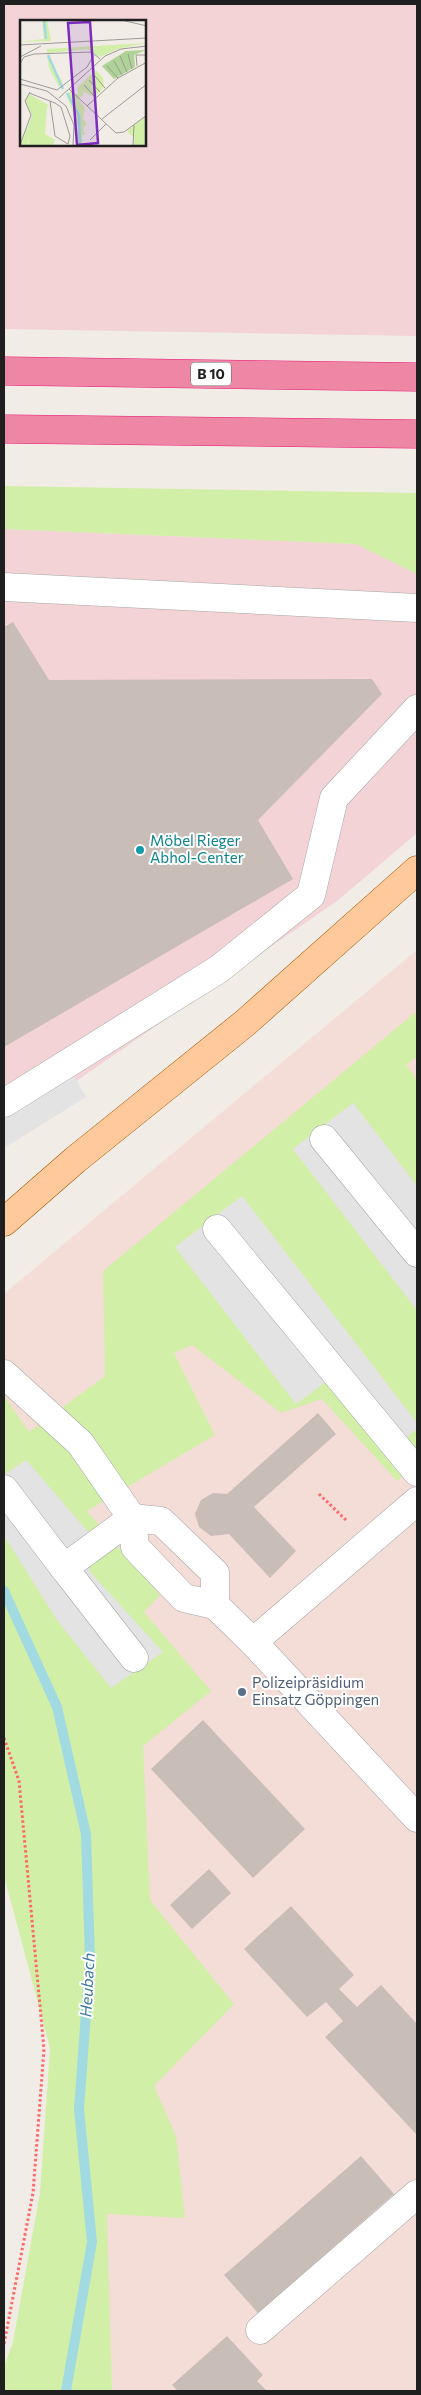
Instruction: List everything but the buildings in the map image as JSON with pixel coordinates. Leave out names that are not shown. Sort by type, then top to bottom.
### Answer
[{"type":"highway","name":"B 10","points":[[4,371],[417,377]]},
{"type":"highway","points":[[4,429],[417,434]]},
{"type":"main road","points":[[4,1222],[75,1160],[245,1023],[417,870]]},
{"type":"lane","points":[[4,586],[417,608]]},
{"type":"lane","points":[[4,1103],[220,969],[311,895],[334,798],[417,709]]},
{"type":"lane","points":[[324,1139],[417,1253]]},
{"type":"lane","points":[[217,1229],[417,1472]]},
{"type":"lane","points":[[4,1374],[80,1443],[132,1518],[136,1547],[184,1598],[215,1605],[253,1642],[417,1818]]},
{"type":"lane","points":[[4,1489],[134,1658]]},
{"type":"lane","points":[[253,1642],[417,1501]]},
{"type":"lane","points":[[64,1568],[132,1518],[162,1521],[215,1573],[215,1605]]},
{"type":"lane","points":[[260,2330],[417,2194]]},
{"type":"path","points":[[319,1494],[368,1543]]},
{"type":"path","points":[[4,1738],[19,1781],[44,2049],[33,2193],[4,2344]]},
{"type":"shaded area","points":[[4,4],[417,4],[417,336],[4,329]]},
{"type":"shaded area","points":[[4,529],[357,544],[417,574],[417,833],[337,901],[4,1131]]},
{"type":"shaded area","name":"Polizeipräsidium Einsatz Göppingen","points":[[417,950],[417,2391],[112,2391],[103,2104],[4,1561],[4,1294]]},
{"type":"shaded area","points":[[71,1071],[86,1097],[4,1148],[4,1115]]},
{"type":"shaded area","points":[[353,1103],[417,1186],[417,1310],[293,1149]]},
{"type":"shaded area","points":[[242,1196],[417,1423],[417,1429],[393,1448],[336,1374],[296,1404],[175,1247]]},
{"type":"shaded area","points":[[26,1460],[88,1532],[90,1572],[163,1652],[111,1688],[57,1620],[4,1535],[4,1475]]},
{"type":"green space","points":[[4,486],[417,493],[417,574],[356,544],[4,529]]},
{"type":"green space","points":[[417,1011],[417,1057],[406,1065],[417,1079],[417,1186],[353,1103],[293,1149],[417,1310],[417,1423],[242,1196],[176,1247],[296,1404],[336,1374],[393,1448],[417,1429],[417,1465],[397,1481],[322,1399],[281,1413],[192,1345],[174,1353],[215,1435],[87,1511],[160,1595],[144,1612],[211,1691],[143,1746],[150,1900],[234,2004],[154,2086],[176,2136],[185,2218],[107,2214],[112,2391],[4,2391],[4,2367],[13,2342],[40,2193],[50,2048],[4,1876],[4,1535],[57,1620],[162,1652],[90,1572],[88,1532],[26,1460],[4,1475],[4,1396],[29,1432],[105,1376],[103,1271]]},
{"type":"waterway","name":"Heubach","points":[[4,1591],[57,1707],[86,1834],[90,1959],[79,2109],[92,2242],[66,2391]]},
{"type":"place","name":"Möbel Rieger Abhol-Center","points":[[140,850]]},
{"type":"place","name":"Polizeipräsidium Einsatz Göppingen","points":[[242,1692]]}]
